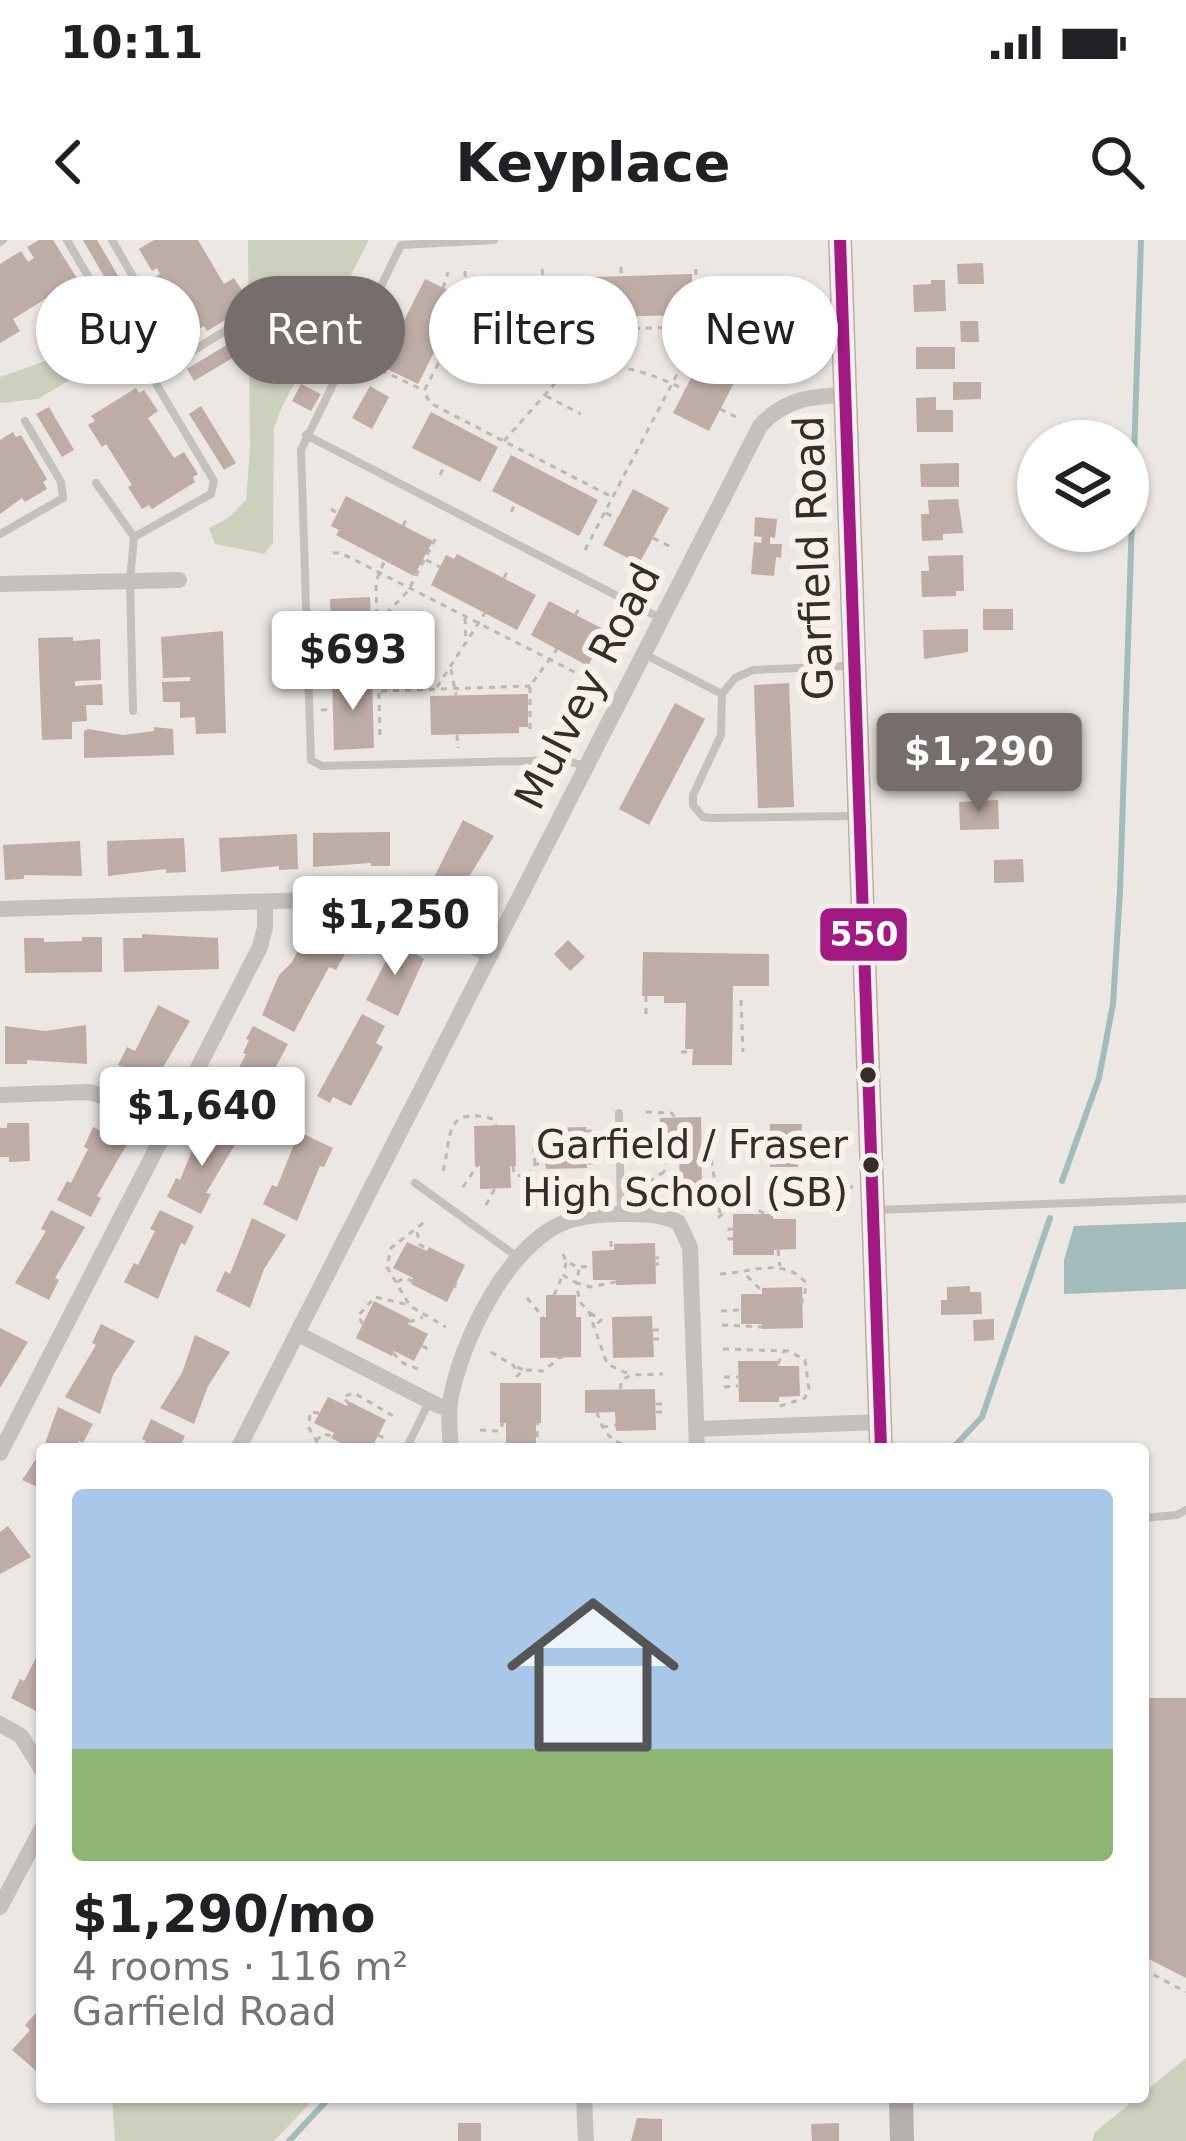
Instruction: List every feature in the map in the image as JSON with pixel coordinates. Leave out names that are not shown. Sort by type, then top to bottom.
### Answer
[{"type":"main road","name":"Garfield Road","points":[[840,240],[881,1443]]},
{"type":"main road","points":[[901,2103],[902,2141]]},
{"type":"street","name":"Mulvey Road","points":[[241,1443],[760,426],[783,405],[847,395]]},
{"type":"street","points":[[0,584],[178,580]]},
{"type":"street","points":[[0,909],[322,898],[399,911],[491,955]]},
{"type":"street","points":[[0,1453],[260,947],[265,902]]},
{"type":"street","points":[[0,1095],[89,1092],[168,1125]]},
{"type":"street","points":[[451,1443],[449,1407],[468,1339],[517,1257],[564,1222],[595,1214],[650,1214],[678,1222],[690,1247],[697,1443]]},
{"type":"street","points":[[298,1334],[449,1407]]},
{"type":"street","points":[[696,1429],[880,1422]]},
{"type":"street","points":[[0,1724],[21,1736],[36,1760]]},
{"type":"street","points":[[0,1906],[36,1839]]},
{"type":"street","points":[[584,2103],[586,2141]]},
{"type":"lane","points":[[67,240],[88,276]]},
{"type":"lane","points":[[494,240],[401,245],[306,435],[302,471],[311,760],[315,765],[564,760],[587,767]]},
{"type":"lane","points":[[114,241],[180,359],[224,332]]},
{"type":"lane","points":[[134,537],[211,494],[214,481],[156,384]]},
{"type":"lane","points":[[0,534],[63,498],[61,482],[25,421]]},
{"type":"lane","points":[[306,435],[662,619]]},
{"type":"lane","points":[[96,483],[134,537],[130,581],[133,711]]},
{"type":"lane","points":[[644,654],[722,694]]},
{"type":"lane","points":[[855,666],[753,670],[735,678],[722,694],[721,734],[693,795],[697,812],[713,818],[861,816]]},
{"type":"lane","points":[[619,1113],[621,1214]]},
{"type":"lane","points":[[415,1184],[517,1257]]},
{"type":"lane","points":[[874,1210],[1186,1199]]},
{"type":"lane","points":[[409,1443],[430,1401]]},
{"type":"lane","points":[[1149,1517],[1186,1510]]},
{"type":"path","points":[[696,265],[696,276]]},
{"type":"path","points":[[620,267],[621,276]]},
{"type":"path","points":[[542,269],[543,276]]},
{"type":"path","points":[[465,271],[465,276]]},
{"type":"path","points":[[447,276],[448,272]]},
{"type":"path","points":[[424,391],[429,381]]},
{"type":"path","points":[[405,382],[424,391],[430,403],[612,497]]},
{"type":"path","points":[[504,441],[555,384]]},
{"type":"path","points":[[585,550],[670,384]]},
{"type":"path","points":[[673,384],[685,390]]},
{"type":"path","points":[[544,395],[581,414]]},
{"type":"path","points":[[720,409],[736,417]]},
{"type":"path","points":[[464,429],[468,422]]},
{"type":"path","points":[[534,467],[538,459]]},
{"type":"path","points":[[440,476],[446,465]]},
{"type":"path","points":[[511,512],[515,503]]},
{"type":"path","points":[[604,512],[617,519]]},
{"type":"path","points":[[588,518],[598,524]]},
{"type":"path","points":[[375,627],[410,588],[437,536]]},
{"type":"path","points":[[653,538],[669,546]]},
{"type":"path","points":[[333,553],[598,684]]},
{"type":"path","points":[[425,559],[440,567]]},
{"type":"path","points":[[380,734],[375,627],[379,572],[385,560]]},
{"type":"path","points":[[504,578],[507,572]]},
{"type":"path","points":[[437,690],[485,613]]},
{"type":"path","points":[[466,617],[466,644]]},
{"type":"path","points":[[317,630],[331,630]]},
{"type":"path","points":[[530,729],[530,686],[557,649]]},
{"type":"path","points":[[450,668],[456,692]]},
{"type":"path","points":[[379,691],[530,686]]},
{"type":"path","points":[[320,710],[333,709]]},
{"type":"path","points":[[458,734],[458,748]]},
{"type":"path","points":[[646,996],[646,1014]]},
{"type":"path","points":[[742,1000],[743,1052]]},
{"type":"path","points":[[681,1052],[693,1052]]},
{"type":"path","points":[[646,1112],[683,1118]]},
{"type":"path","points":[[442,1171],[454,1123],[470,1116],[489,1117],[496,1126]]},
{"type":"path","points":[[486,1126],[489,1117]]},
{"type":"path","points":[[527,1178],[535,1164],[533,1142],[545,1132]]},
{"type":"path","points":[[702,1153],[711,1158],[719,1216],[732,1204],[759,1208],[765,1214]]},
{"type":"path","points":[[664,1158],[664,1172]]},
{"type":"path","points":[[535,1164],[546,1164]]},
{"type":"path","points":[[463,1187],[477,1166]]},
{"type":"path","points":[[513,1166],[514,1174],[527,1178],[544,1197]]},
{"type":"path","points":[[649,1181],[664,1172],[680,1174]]},
{"type":"path","points":[[825,1187],[853,1187]]},
{"type":"path","points":[[486,1205],[495,1188]]},
{"type":"path","points":[[410,1306],[387,1267],[388,1254],[424,1222]]},
{"type":"path","points":[[417,1230],[420,1245],[428,1249]]},
{"type":"path","points":[[718,1234],[732,1234]]},
{"type":"path","points":[[778,1250],[780,1268]]},
{"type":"path","points":[[388,1254],[398,1258]]},
{"type":"path","points":[[554,1295],[564,1276],[563,1254]]},
{"type":"path","points":[[566,1261],[579,1268],[592,1266]]},
{"type":"path","points":[[579,1268],[580,1308],[609,1322]]},
{"type":"path","points":[[720,1274],[780,1268],[802,1278],[808,1289],[803,1302]]},
{"type":"path","points":[[751,1282],[758,1269]]},
{"type":"path","points":[[744,1273],[761,1291]]},
{"type":"path","points":[[564,1276],[590,1287],[616,1282]]},
{"type":"path","points":[[395,1284],[404,1278],[412,1281]]},
{"type":"path","points":[[456,1285],[465,1290]]},
{"type":"path","points":[[363,1324],[357,1319],[360,1312],[375,1298],[410,1306],[446,1327]]},
{"type":"path","points":[[527,1298],[543,1317]]},
{"type":"path","points":[[721,1311],[741,1310]]},
{"type":"path","points":[[360,1312],[367,1315]]},
{"type":"path","points":[[589,1312],[607,1364],[631,1375],[663,1374]]},
{"type":"path","points":[[409,1322],[424,1315]]},
{"type":"path","points":[[593,1328],[601,1320]]},
{"type":"path","points":[[722,1325],[762,1327]]},
{"type":"path","points":[[652,1330],[662,1330]]},
{"type":"path","points":[[653,1339],[662,1339]]},
{"type":"path","points":[[422,1346],[430,1350]]},
{"type":"path","points":[[723,1349],[794,1352],[805,1360],[802,1379],[809,1389],[805,1398],[781,1401],[765,1411]]},
{"type":"path","points":[[778,1364],[784,1351]]},
{"type":"path","points":[[491,1352],[524,1370],[543,1371],[559,1358]]},
{"type":"path","points":[[393,1353],[403,1363],[424,1371]]},
{"type":"path","points":[[603,1353],[613,1353]]},
{"type":"path","points":[[514,1366],[517,1383]]},
{"type":"path","points":[[517,1376],[524,1370]]},
{"type":"path","points":[[620,1390],[622,1380],[631,1375]]},
{"type":"path","points":[[724,1377],[738,1377]]},
{"type":"path","points":[[724,1387],[738,1386]]},
{"type":"path","points":[[349,1404],[343,1397],[354,1393],[394,1417]]},
{"type":"path","points":[[656,1404],[664,1404]]},
{"type":"path","points":[[597,1412],[608,1437],[618,1443]]},
{"type":"path","points":[[656,1412],[665,1412]]},
{"type":"path","points":[[319,1413],[308,1415],[316,1441],[323,1434],[333,1436]]},
{"type":"path","points":[[480,1430],[499,1431],[503,1424]]},
{"type":"path","points":[[536,1443],[538,1424]]},
{"type":"path","points":[[602,1427],[616,1425]]},
{"type":"path","points":[[1149,1972],[1186,1992]]},
{"type":"green space","points":[[248,240],[369,240],[350,276],[248,276]]},
{"type":"green space","points":[[36,364],[36,384],[63,384],[38,399],[0,403],[0,377]]},
{"type":"green space","points":[[249,384],[294,384],[274,428],[273,543],[264,554],[215,544],[209,528],[246,500]]},
{"type":"green space","points":[[1186,2058],[1186,2141],[1092,2141],[1095,2132],[1131,2103],[1149,2103],[1149,2088]]},
{"type":"green space","points":[[112,2103],[310,2103],[274,2141],[115,2141]]},
{"type":"water","points":[[1186,1222],[1186,1289],[1064,1294],[1064,1260],[1074,1226]]},
{"type":"building","points":[[39,240],[53,240],[76,276],[36,276],[36,305],[13,319],[20,331],[0,343],[0,264],[21,251],[28,262],[34,258],[27,247]]},
{"type":"building","points":[[83,240],[97,240],[118,276],[104,276]]},
{"type":"building","points":[[154,240],[198,240],[224,284],[224,321],[207,331],[200,328],[200,276],[156,276],[160,274],[157,268],[152,271],[139,249]]},
{"type":"building","points":[[983,263],[984,284],[958,284],[957,264]]},
{"type":"building","points":[[692,274],[692,276],[662,276],[662,316],[638,316],[638,276],[627,276]]},
{"type":"building","points":[[425,279],[429,281],[429,362],[418,384],[405,378],[405,319]]},
{"type":"building","points":[[931,280],[945,280],[946,311],[914,312],[913,285],[931,284]]},
{"type":"building","points":[[960,321],[978,321],[979,342],[961,342]]},
{"type":"building","points":[[224,347],[224,363],[200,377],[200,361]]},
{"type":"building","points":[[916,347],[955,347],[955,369],[916,369]]},
{"type":"building","points":[[953,382],[981,382],[981,399],[953,400]]},
{"type":"building","points":[[301,384],[321,394],[311,411],[292,401]]},
{"type":"building","points":[[688,384],[734,384],[709,431],[673,413]]},
{"type":"building","points":[[370,386],[389,397],[372,429],[352,418]]},
{"type":"building","points":[[136,388],[139,393],[144,390],[158,411],[148,418],[174,458],[184,452],[198,474],[193,477],[195,482],[152,509],[149,505],[142,509],[106,444],[102,447],[88,425],[95,421],[91,416]]},
{"type":"building","points":[[936,397],[936,410],[953,410],[953,432],[917,432],[916,398]]},
{"type":"building","points":[[201,406],[236,463],[224,470],[189,414]]},
{"type":"building","points":[[49,407],[74,450],[62,457],[36,414]]},
{"type":"building","points":[[431,412],[498,447],[480,482],[412,448]]},
{"type":"building","points":[[13,432],[16,437],[21,435],[47,479],[43,482],[47,489],[25,502],[22,498],[0,514],[0,440]]},
{"type":"building","points":[[511,455],[598,500],[579,536],[492,491]]},
{"type":"building","points":[[959,463],[959,487],[921,487],[920,464]]},
{"type":"building","points":[[633,489],[669,508],[639,564],[603,545]]},
{"type":"building","points":[[346,496],[433,541],[414,576],[336,535],[339,530],[331,526]]},
{"type":"building","points":[[958,499],[963,533],[922,541],[921,514],[929,514],[928,500]]},
{"type":"building","points":[[755,517],[777,519],[770,544],[782,544],[774,576],[751,574],[754,542],[761,543],[762,537],[754,536]]},
{"type":"building","points":[[457,554],[536,595],[517,630],[431,585],[446,555],[454,559]]},
{"type":"building","points":[[963,555],[964,591],[956,591],[956,596],[922,597],[921,571],[929,571],[928,556]]},
{"type":"building","points":[[370,597],[372,660],[332,662],[330,599]]},
{"type":"building","points":[[549,601],[607,631],[588,666],[531,635]]},
{"type":"building","points":[[983,609],[1013,609],[1013,630],[983,630]]},
{"type":"building","points":[[968,629],[968,652],[924,659],[923,630]]},
{"type":"building","points":[[223,631],[226,733],[196,734],[195,717],[180,718],[180,702],[163,702],[162,682],[190,681],[190,677],[163,678],[161,637]]},
{"type":"building","points":[[73,637],[73,641],[100,639],[101,680],[75,681],[75,686],[102,684],[103,705],[86,705],[87,721],[72,722],[72,739],[42,740],[38,638]]},
{"type":"building","points":[[372,677],[374,748],[334,750],[332,678]]},
{"type":"building","points":[[789,683],[794,807],[758,808],[754,685]]},
{"type":"building","points":[[528,694],[528,727],[519,727],[519,733],[431,735],[430,696]]},
{"type":"building","points":[[675,703],[705,719],[649,825],[619,809]]},
{"type":"building","points":[[1029,719],[1030,737],[1006,738],[1005,720]]},
{"type":"building","points":[[154,727],[173,729],[174,755],[84,758],[84,731],[88,729],[123,735],[154,731]]},
{"type":"building","points":[[991,734],[992,761],[963,762],[962,742],[967,742],[967,735]]},
{"type":"building","points":[[998,800],[999,829],[960,830],[959,802]]},
{"type":"building","points":[[463,820],[494,836],[464,885],[468,887],[459,904],[428,889]]},
{"type":"building","points":[[390,832],[390,866],[313,867],[313,833]]},
{"type":"building","points":[[297,834],[298,869],[279,870],[279,866],[221,872],[219,838]]},
{"type":"building","points":[[184,838],[186,872],[166,873],[166,869],[108,876],[107,841]]},
{"type":"building","points":[[80,841],[82,876],[24,875],[24,879],[5,880],[3,845]]},
{"type":"building","points":[[1023,859],[1024,882],[994,883],[994,860]]},
{"type":"building","points":[[307,933],[347,950],[336,970],[329,967],[294,1032],[262,1015],[279,975],[292,962]]},
{"type":"building","points":[[142,934],[218,938],[219,969],[124,972],[123,938],[142,938]]},
{"type":"building","points":[[82,937],[102,937],[102,972],[25,973],[24,938],[44,938],[44,942],[82,941]]},
{"type":"building","points":[[391,938],[424,959],[398,1016],[366,1000],[387,959],[381,956]]},
{"type":"building","points":[[568,940],[585,957],[570,971],[554,954]]},
{"type":"building","points":[[643,952],[769,954],[769,986],[733,986],[732,1065],[692,1065],[693,1049],[685,1049],[686,1003],[642,996]]},
{"type":"building","points":[[158,1005],[190,1021],[154,1083],[118,1065],[127,1047],[135,1051]]},
{"type":"building","points":[[362,1014],[385,1026],[376,1043],[383,1047],[351,1106],[333,1097],[330,1103],[317,1096]]},
{"type":"building","points":[[86,1025],[87,1064],[27,1060],[27,1064],[5,1064],[5,1026],[45,1031]]},
{"type":"building","points":[[253,1026],[288,1044],[257,1102],[229,1087],[246,1054],[246,1039]]},
{"type":"building","points":[[701,1117],[702,1188],[680,1188],[679,1158],[661,1158],[660,1118]]},
{"type":"building","points":[[7,1123],[29,1123],[30,1161],[9,1162],[9,1157],[0,1157],[0,1128],[7,1128]]},
{"type":"building","points":[[203,1124],[237,1141],[206,1193],[211,1194],[201,1214],[167,1197],[176,1178],[180,1180]]},
{"type":"building","points":[[770,1124],[802,1124],[798,1167],[770,1167]]},
{"type":"building","points":[[515,1125],[511,1188],[480,1189],[474,1126]]},
{"type":"building","points":[[93,1127],[127,1144],[97,1196],[101,1198],[91,1217],[57,1200],[88,1149],[84,1147]]},
{"type":"building","points":[[586,1127],[587,1168],[546,1169],[545,1128]]},
{"type":"building","points":[[299,1132],[333,1148],[324,1167],[320,1166],[297,1221],[263,1204],[272,1185],[277,1187]]},
{"type":"building","points":[[51,1210],[85,1227],[55,1278],[59,1280],[49,1300],[15,1283],[46,1231],[41,1229]]},
{"type":"building","points":[[160,1210],[194,1226],[185,1245],[181,1243],[158,1299],[124,1282],[155,1231],[150,1229]]},
{"type":"building","points":[[733,1214],[796,1219],[796,1249],[774,1250],[774,1255],[733,1255]]},
{"type":"building","points":[[252,1218],[286,1235],[264,1269],[250,1308],[216,1291],[225,1271],[230,1274]]},
{"type":"building","points":[[407,1242],[465,1265],[447,1302],[411,1284],[413,1278],[393,1268]]},
{"type":"building","points":[[655,1243],[656,1284],[593,1280],[592,1251],[614,1250],[614,1244]]},
{"type":"building","points":[[970,1286],[970,1292],[981,1292],[982,1314],[941,1315],[947,1287]]},
{"type":"building","points":[[802,1287],[803,1328],[762,1329],[762,1324],[741,1324],[741,1294]]},
{"type":"building","points":[[546,1295],[576,1295],[581,1357],[540,1358],[540,1317],[546,1317]]},
{"type":"building","points":[[374,1301],[428,1334],[414,1361],[356,1338]]},
{"type":"building","points":[[652,1316],[654,1357],[613,1358],[612,1317]]},
{"type":"building","points":[[994,1319],[994,1340],[974,1341],[973,1320]]},
{"type":"building","points":[[101,1324],[135,1341],[113,1375],[100,1414],[65,1397],[96,1345],[92,1343]]},
{"type":"building","points":[[0,1328],[28,1342],[0,1388]]},
{"type":"building","points":[[195,1335],[230,1352],[208,1386],[194,1424],[160,1408],[182,1373]]},
{"type":"building","points":[[738,1361],[799,1366],[800,1396],[779,1397],[779,1402],[739,1402]]},
{"type":"building","points":[[500,1383],[541,1383],[536,1443],[506,1443],[506,1423],[500,1423]]},
{"type":"building","points":[[655,1389],[656,1430],[616,1431],[615,1412],[585,1413],[585,1390]]},
{"type":"building","points":[[328,1397],[386,1420],[374,1443],[341,1443],[331,1438],[334,1433],[314,1423]]},
{"type":"building","points":[[58,1407],[93,1424],[83,1443],[45,1443]]},
{"type":"building","points":[[151,1419],[185,1436],[182,1443],[145,1443],[142,1439]]},
{"type":"building","points":[[36,1459],[36,1486],[22,1480]]},
{"type":"building","points":[[8,1526],[31,1557],[0,1574],[0,1532]]},
{"type":"building","points":[[36,1658],[36,1711],[11,1698],[20,1679],[24,1681]]},
{"type":"building","points":[[1149,1698],[1186,1698],[1186,1978],[1149,1959]]},
{"type":"building","points":[[36,2013],[36,2071],[12,2050],[30,2030],[25,2025]]},
{"type":"building","points":[[637,2118],[662,2119],[662,2141],[631,2141]]},
{"type":"building","points":[[458,2123],[481,2123],[481,2141],[458,2141]]},
{"type":"building","points":[[839,2123],[839,2141],[812,2141],[811,2124]]},
{"type":"waterway","points":[[1062,1181],[1099,1078],[1113,1004],[1141,240]]},
{"type":"waterway","points":[[958,1443],[982,1417],[1050,1218]]},
{"type":"waterway","points":[[289,2141],[324,2103]]},
{"type":"transit line","name":"550","points":[[840,240],[881,1443]]},
{"type":"place","name":"Garfield / Fraser High School (SB)","points":[[871,1165]]}]
